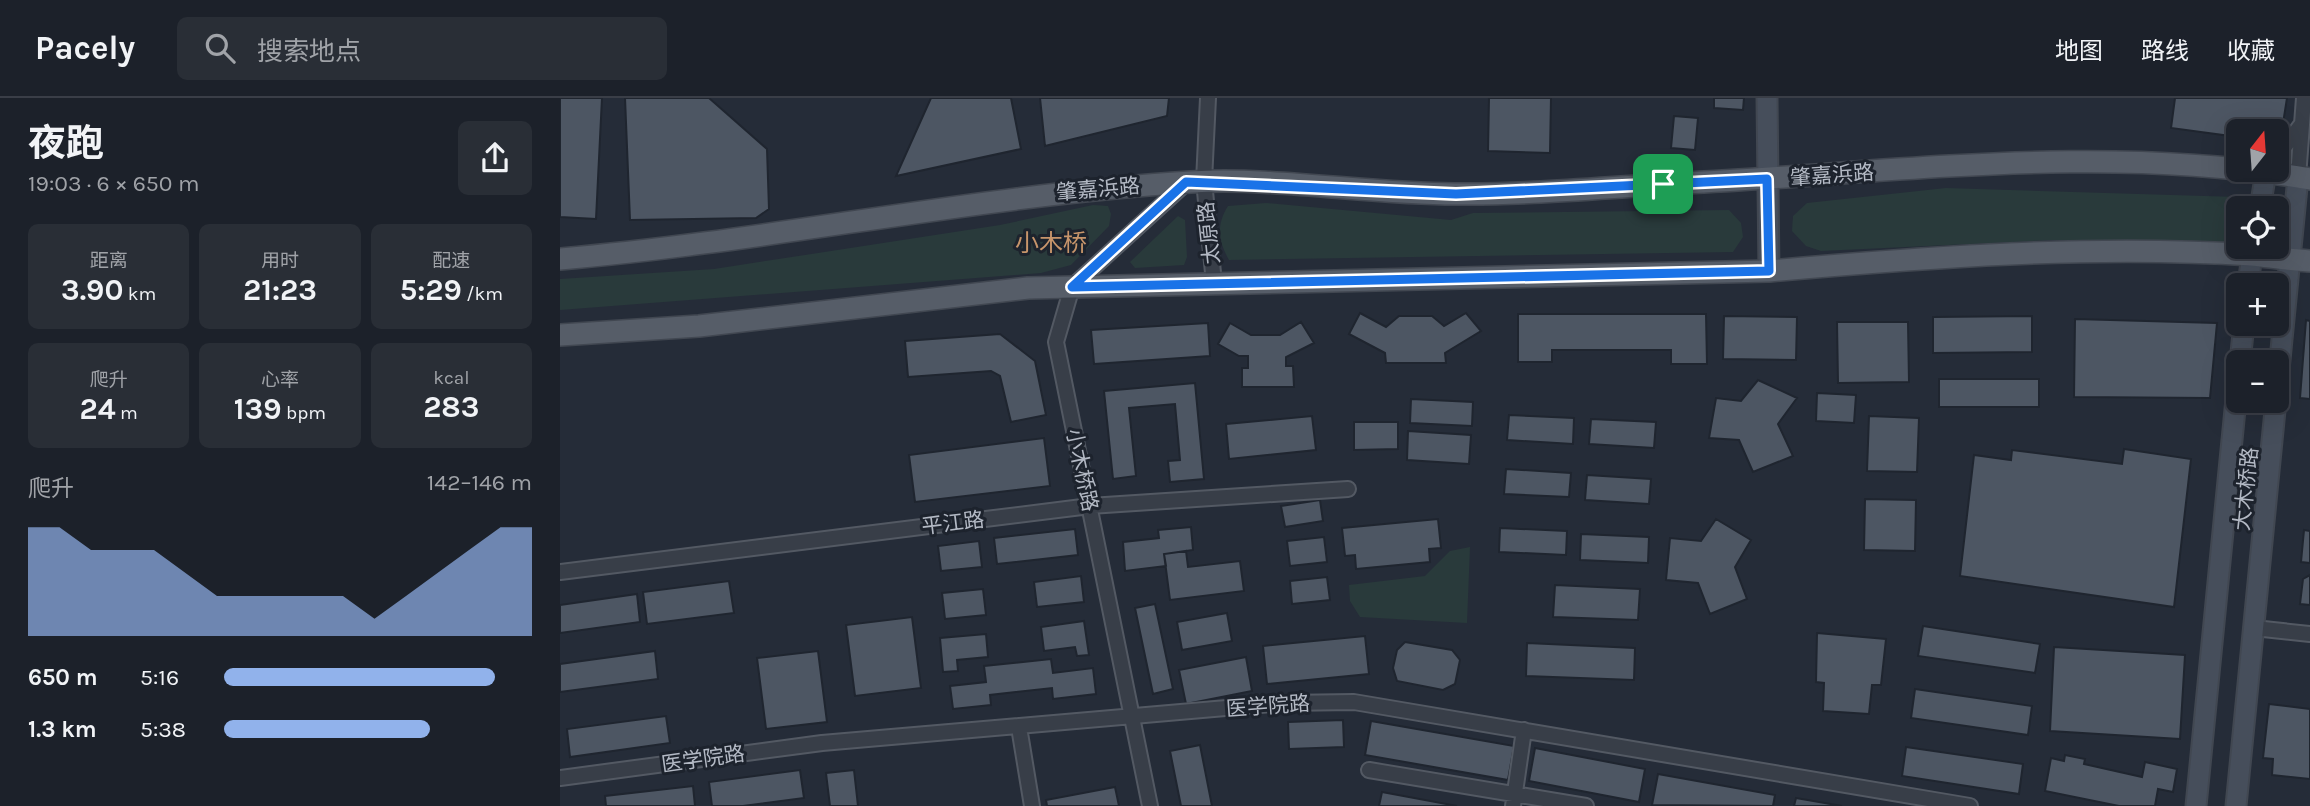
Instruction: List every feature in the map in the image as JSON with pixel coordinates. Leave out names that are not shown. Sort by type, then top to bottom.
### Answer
[{"type":"main road","name":"肇嘉浜路","points":[[560,259],[666,250],[1054,192],[1195,182],[1456,194],[1767,179],[1979,164],[2226,165]]},
{"type":"main road","points":[[560,335],[699,326],[1028,288],[1769,271],[2031,254],[2226,251]]},
{"type":"street","name":"太原路","points":[[1208,98],[1195,182],[1214,283]]},
{"type":"street","points":[[1767,98],[1769,271]]},
{"type":"street","points":[[2304,98],[2304,178]]},
{"type":"street","points":[[2289,141],[2302,124]]},
{"type":"street","name":"大木桥路","points":[[2236,806],[2254,628],[2300,260],[2304,178]]},
{"type":"street","points":[[1072,287],[1195,182]]},
{"type":"street","name":"小木桥路","points":[[1072,287],[1056,342],[1150,806]]},
{"type":"street","name":"大木桥路","points":[[2196,806],[2235,413]]},
{"type":"street","name":"平江路","points":[[560,572],[1090,506],[1348,489]]},
{"type":"street","points":[[2254,628],[2310,634]]},
{"type":"street","name":"医学院路","points":[[560,778],[822,743],[1283,703],[1354,702],[1524,730],[1886,799],[1970,806]]},
{"type":"street","points":[[1019,727],[1032,806]]},
{"type":"street","points":[[1513,800],[1524,730]]},
{"type":"street","points":[[1369,770],[1513,800],[1586,806]]},
{"type":"shaded area","points":[[1946,188],[2226,197],[2226,244],[2053,240],[1821,251],[1806,246],[1792,231],[1793,216],[1807,203]]},
{"type":"shaded area","points":[[1266,203],[1451,220],[1473,213],[1729,210],[1741,223],[1743,237],[1733,252],[1229,260],[1220,233],[1228,206]]},
{"type":"shaded area","points":[[1093,205],[1108,206],[1111,214],[1109,226],[1071,265],[1041,273],[560,310],[560,279],[714,269],[1000,225]]},
{"type":"shaded area","points":[[1178,216],[1185,220],[1187,257],[1184,265],[1135,268],[1130,262]]},
{"type":"shaded area","points":[[1470,547],[1467,623],[1360,617],[1350,601],[1349,585],[1425,576],[1450,551]]},
{"type":"building","points":[[560,98],[602,98],[596,219],[560,217]]},
{"type":"building","points":[[625,98],[709,98],[767,149],[769,209],[756,218],[630,220]]},
{"type":"building","points":[[931,98],[1011,98],[1021,149],[896,176]]},
{"type":"building","points":[[1040,98],[1169,98],[1167,116],[1045,146]]},
{"type":"building","points":[[1489,98],[1551,98],[1550,153],[1488,151]]},
{"type":"building","points":[[1714,98],[1744,98],[1743,110],[1714,108]]},
{"type":"building","points":[[2175,98],[2287,98],[2284,119],[2226,119],[2226,135],[2171,128]]},
{"type":"building","points":[[1674,116],[1698,118],[1695,150],[1671,148]]},
{"type":"building","points":[[1360,313],[1386,327],[1399,316],[1432,316],[1444,326],[1466,313],[1481,331],[1445,353],[1446,363],[1386,363],[1385,353],[1349,334]]},
{"type":"building","points":[[1518,314],[1706,314],[1707,364],[1671,364],[1671,350],[1552,350],[1552,362],[1518,362]]},
{"type":"building","points":[[1724,316],[1797,317],[1796,360],[1723,359]]},
{"type":"building","points":[[2032,316],[2032,352],[1933,353],[1933,317]]},
{"type":"building","points":[[2075,319],[2217,323],[2210,398],[2074,397]]},
{"type":"building","points":[[2306,320],[2310,321],[2310,399],[2300,398]]},
{"type":"building","points":[[1301,322],[1314,343],[1286,357],[1286,366],[1293,366],[1294,387],[1242,387],[1242,368],[1248,368],[1248,356],[1239,356],[1218,344],[1230,323],[1251,335],[1280,335]]},
{"type":"building","points":[[1837,322],[1908,322],[1909,382],[1838,383]]},
{"type":"building","points":[[1208,323],[1210,356],[1094,364],[1091,330]]},
{"type":"building","points":[[1000,334],[1035,361],[1046,415],[1011,422],[1000,376],[991,371],[908,377],[905,341]]},
{"type":"building","points":[[1939,379],[2039,379],[2039,407],[1939,407]]},
{"type":"building","points":[[1758,380],[1797,398],[1778,424],[1793,456],[1753,472],[1739,440],[1709,438],[1716,398],[1741,401]]},
{"type":"building","points":[[1195,383],[1204,479],[1170,482],[1168,461],[1180,460],[1175,404],[1129,408],[1136,476],[1113,479],[1104,391]]},
{"type":"building","points":[[1817,393],[1856,395],[1854,423],[1816,421]]},
{"type":"building","points":[[1411,399],[1473,402],[1472,426],[1410,423]]},
{"type":"building","points":[[1509,415],[1574,418],[1573,444],[1507,440]]},
{"type":"building","points":[[1312,416],[1316,450],[1229,459],[1226,424]]},
{"type":"building","points":[[1869,416],[1919,418],[1917,472],[1867,471]]},
{"type":"building","points":[[1591,419],[1656,422],[1654,448],[1589,444]]},
{"type":"building","points":[[1354,422],[1398,422],[1398,449],[1354,450]]},
{"type":"building","points":[[1408,431],[1471,435],[1469,464],[1407,460]]},
{"type":"building","points":[[1044,438],[1050,486],[915,502],[909,455]]},
{"type":"building","points":[[2124,449],[2191,459],[2174,607],[1960,576],[1974,455],[2011,460],[2012,450],[2122,464]]},
{"type":"building","points":[[1506,469],[1571,473],[1569,497],[1504,494]]},
{"type":"building","points":[[1587,475],[1651,479],[1649,504],[1585,500]]},
{"type":"building","points":[[1865,499],[1916,500],[1915,551],[1864,550]]},
{"type":"building","points":[[1320,500],[1323,521],[1285,527],[1281,506]]},
{"type":"building","points":[[1438,519],[1441,548],[1429,549],[1430,562],[1356,569],[1355,555],[1345,556],[1342,528]]},
{"type":"building","points":[[1716,519],[1751,540],[1735,567],[1747,599],[1710,614],[1698,583],[1666,580],[1670,538],[1701,541]]},
{"type":"building","points":[[1191,527],[1193,550],[1164,554],[1166,566],[1125,571],[1123,542],[1159,538],[1158,530]]},
{"type":"building","points":[[1500,528],[1567,531],[1566,555],[1499,552]]},
{"type":"building","points":[[1075,529],[1078,555],[997,564],[994,538]]},
{"type":"building","points":[[2304,530],[2310,531],[2310,563],[2301,562]]},
{"type":"building","points":[[1581,534],[1649,537],[1648,563],[1580,560]]},
{"type":"building","points":[[1324,537],[1327,562],[1290,566],[1287,541]]},
{"type":"building","points":[[979,541],[982,567],[941,571],[938,546]]},
{"type":"building","points":[[1186,551],[1188,567],[1240,561],[1244,591],[1170,600],[1164,554]]},
{"type":"building","points":[[2310,575],[2310,605],[2300,604],[2303,579]]},
{"type":"building","points":[[1081,576],[1084,602],[1037,607],[1034,582]]},
{"type":"building","points":[[1327,577],[1330,600],[1292,604],[1290,581]]},
{"type":"building","points":[[729,581],[734,613],[647,624],[643,592]]},
{"type":"building","points":[[1555,585],[1640,589],[1638,620],[1553,617]]},
{"type":"building","points":[[983,589],[986,615],[945,619],[942,593]]},
{"type":"building","points":[[637,594],[640,622],[560,633],[560,605]]},
{"type":"building","points":[[1155,604],[1173,689],[1153,694],[1135,608]]},
{"type":"building","points":[[1227,613],[1232,641],[1182,650],[1177,622]]},
{"type":"building","points":[[912,617],[921,688],[855,696],[846,625]]},
{"type":"building","points":[[1084,621],[1089,655],[1077,656],[1075,647],[1044,651],[1041,627]]},
{"type":"building","points":[[1923,626],[2040,644],[2035,673],[1918,656]]},
{"type":"building","points":[[1817,633],[1886,639],[1881,685],[1872,685],[1869,714],[1823,711],[1824,683],[1816,682]]},
{"type":"building","points":[[986,634],[988,657],[957,660],[958,671],[943,672],[940,638]]},
{"type":"building","points":[[1365,636],[1369,674],[1267,684],[1263,646]]},
{"type":"building","points":[[1405,642],[1452,650],[1460,660],[1455,684],[1443,690],[1397,681],[1393,668],[1397,650]]},
{"type":"building","points":[[1527,643],[1635,648],[1634,680],[1526,676]]},
{"type":"building","points":[[2054,647],[2185,655],[2180,739],[2050,731]]},
{"type":"building","points":[[655,651],[658,679],[560,692],[560,664]]},
{"type":"building","points":[[818,651],[827,722],[766,729],[757,658]]},
{"type":"building","points":[[1246,657],[1252,691],[1186,704],[1179,670]]},
{"type":"building","points":[[1051,659],[1053,673],[1093,668],[1096,694],[1053,699],[1052,688],[990,695],[991,705],[953,709],[950,686],[986,682],[984,666]]},
{"type":"building","points":[[1915,689],[2032,706],[2028,735],[1911,718]]},
{"type":"building","points":[[2269,704],[2310,709],[2310,779],[2272,775],[2273,759],[2263,758]]},
{"type":"building","points":[[666,716],[670,743],[570,757],[567,729]]},
{"type":"building","points":[[1343,720],[1344,747],[1289,749],[1288,722]]},
{"type":"building","points":[[1371,721],[1514,746],[1508,780],[1365,755]]},
{"type":"building","points":[[1200,745],[1212,806],[1181,806],[1170,751]]},
{"type":"building","points":[[1906,747],[2023,764],[2019,794],[1902,776]]},
{"type":"building","points":[[1535,748],[1645,769],[1639,802],[1529,781]]},
{"type":"building","points":[[2065,755],[2085,759],[2084,764],[2142,777],[2145,762],[2177,769],[2173,792],[2158,789],[2155,806],[2119,806],[2045,791],[2051,758],[2064,761]]},
{"type":"building","points":[[800,770],[804,798],[743,806],[712,806],[709,782]]},
{"type":"building","points":[[854,770],[858,806],[830,806],[826,773]]},
{"type":"building","points":[[1658,774],[1775,795],[1773,806],[1652,805]]},
{"type":"building","points":[[693,786],[695,806],[606,806],[605,796]]},
{"type":"building","points":[[1115,787],[1119,806],[1047,806],[1046,800]]},
{"type":"building","points":[[1382,792],[1457,806],[1379,806]]},
{"type":"building","points":[[1796,798],[1842,806],[1794,806]]},
{"type":"district","name":"小木桥","points":[[1051,243]]},
{"type":"route","points":[[1767,179],[1769,271],[1072,287],[1186,182],[1456,194],[1663,184],[1767,179]]}]
